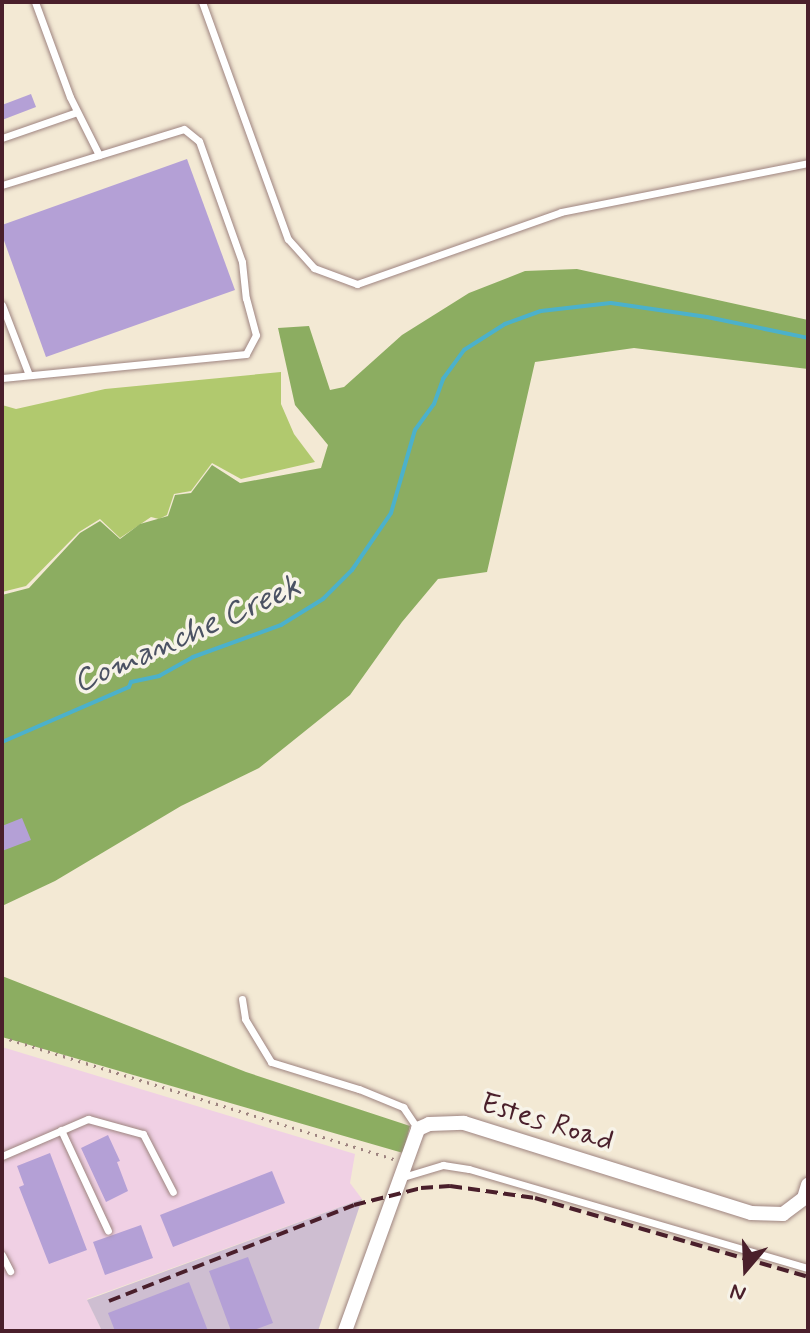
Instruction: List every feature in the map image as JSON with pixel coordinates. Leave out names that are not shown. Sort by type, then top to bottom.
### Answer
[{"type":"street","name":"Estes Road","points":[[418,1129],[429,1124],[464,1123],[751,1213],[783,1214],[804,1198],[808,1185]]},
{"type":"street","points":[[345,1331],[418,1129]]},
{"type":"lane","points":[[35,2],[77,112],[99,155]]},
{"type":"lane","points":[[202,2],[288,239],[314,268],[357,284],[561,212],[808,163]]},
{"type":"lane","points":[[2,138],[77,112]]},
{"type":"lane","points":[[2,185],[184,129],[199,141],[242,262],[246,298],[256,335],[246,354],[2,378]]},
{"type":"lane","points":[[2,305],[29,375]]},
{"type":"lane","points":[[242,999],[245,1019],[271,1062],[359,1089],[403,1107],[418,1129]]},
{"type":"lane","points":[[2,1156],[88,1119],[143,1134],[173,1192]]},
{"type":"lane","points":[[61,1130],[108,1231]]},
{"type":"lane","points":[[399,1178],[443,1165],[469,1169],[808,1268]]},
{"type":"lane","points":[[2,1255],[10,1271]]},
{"type":"path","points":[[2,1037],[405,1163]]},
{"type":"shaded area","points":[[2,1047],[355,1154],[350,1183],[362,1199],[87,1299],[102,1331],[2,1331]]},
{"type":"shaded area","points":[[362,1199],[318,1331],[102,1331],[87,1300]]},
{"type":"green space","points":[[577,269],[808,320],[808,369],[634,348],[535,362],[487,572],[438,579],[402,622],[350,695],[259,768],[181,806],[55,881],[2,906],[2,595],[29,588],[80,533],[100,521],[120,539],[140,524],[168,516],[175,495],[191,493],[212,465],[240,483],[321,468],[328,445],[295,405],[278,328],[309,326],[330,390],[344,387],[402,335],[469,293],[525,271]]},
{"type":"green space","points":[[281,372],[281,404],[294,434],[315,462],[241,479],[212,463],[191,491],[174,494],[167,515],[159,519],[151,517],[120,538],[100,519],[79,532],[26,586],[2,592],[2,405],[16,409],[105,389]]},
{"type":"green space","points":[[2,976],[246,1072],[410,1126],[403,1153],[2,1037]]},
{"type":"building","points":[[31,94],[36,107],[2,120],[2,105]]},
{"type":"building","points":[[187,159],[235,290],[46,357],[2,235],[2,225]]},
{"type":"building","points":[[22,818],[31,840],[2,851],[2,826]]},
{"type":"building","points":[[108,1135],[120,1161],[117,1162],[128,1191],[106,1202],[81,1148]]},
{"type":"building","points":[[50,1153],[87,1250],[49,1264],[19,1187],[24,1185],[17,1166]]},
{"type":"building","points":[[272,1171],[285,1203],[173,1247],[160,1215]]},
{"type":"building","points":[[141,1225],[153,1258],[105,1275],[93,1242]]},
{"type":"building","points":[[248,1257],[273,1323],[251,1331],[231,1331],[209,1271]]},
{"type":"building","points":[[189,1282],[208,1331],[115,1331],[108,1313]]},
{"type":"waterway","name":"Comanche Creek","points":[[2,742],[129,687],[131,682],[159,676],[193,657],[281,625],[323,599],[352,570],[391,513],[415,430],[434,404],[443,379],[464,350],[505,324],[541,311],[611,303],[707,317],[808,338]]},
{"type":"railway","points":[[109,1301],[354,1205],[421,1188],[450,1186],[535,1198],[808,1277]]}]
